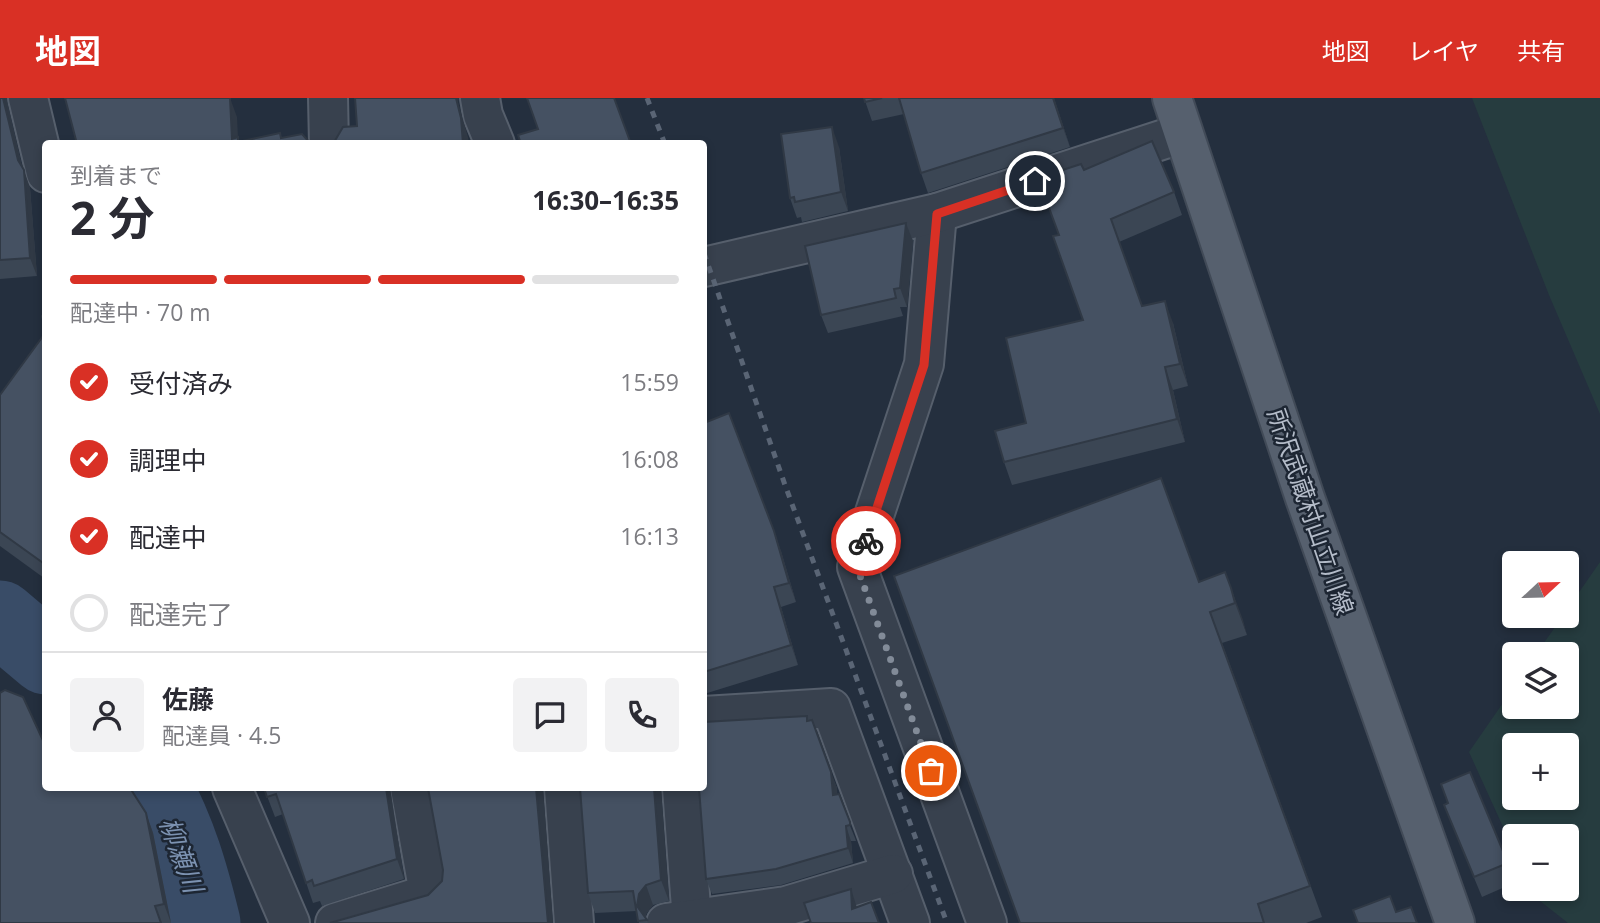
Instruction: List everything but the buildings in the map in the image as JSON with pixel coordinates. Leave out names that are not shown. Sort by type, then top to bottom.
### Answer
[{"type":"main road","name":"所沢武蔵村山立川線","points":[[1177,116],[1305,498],[1455,923]]},
{"type":"street","points":[[28,98],[42,156]]},
{"type":"street","points":[[328,98],[329,140]]},
{"type":"street","points":[[480,98],[482,115],[493,140]]},
{"type":"street","points":[[707,266],[937,214],[1177,116]]},
{"type":"street","points":[[937,214],[924,365],[857,567],[987,923]]},
{"type":"street","points":[[707,716],[831,708],[910,923]]},
{"type":"street","points":[[233,791],[290,923]]},
{"type":"street","points":[[335,923],[429,894],[411,791]]},
{"type":"street","points":[[564,791],[574,923]]},
{"type":"street","points":[[682,791],[679,922],[786,906],[893,874]]},
{"type":"green space","points":[[1472,98],[1600,98],[1600,414],[1549,295]]},
{"type":"green space","points":[[1600,562],[1600,923],[1568,923],[1540,901],[1579,901],[1579,824],[1502,825],[1469,752],[1502,704],[1502,719],[1579,719],[1579,642],[1545,642],[1554,628],[1579,628],[1579,592]]},
{"type":"waterway","name":"柳瀬川","points":[[0,618],[42,654]]},
{"type":"waterway","name":"柳瀬川","points":[[156,791],[184,854],[203,923]]},
{"type":"railway","points":[[647,98],[663,140]]},
{"type":"railway","points":[[707,262],[785,485],[947,923]]},
{"type":"way so far","points":[[866,541],[857,567],[931,771]]},
{"type":"route","points":[[866,541],[924,365],[937,214],[1035,181]]}]
